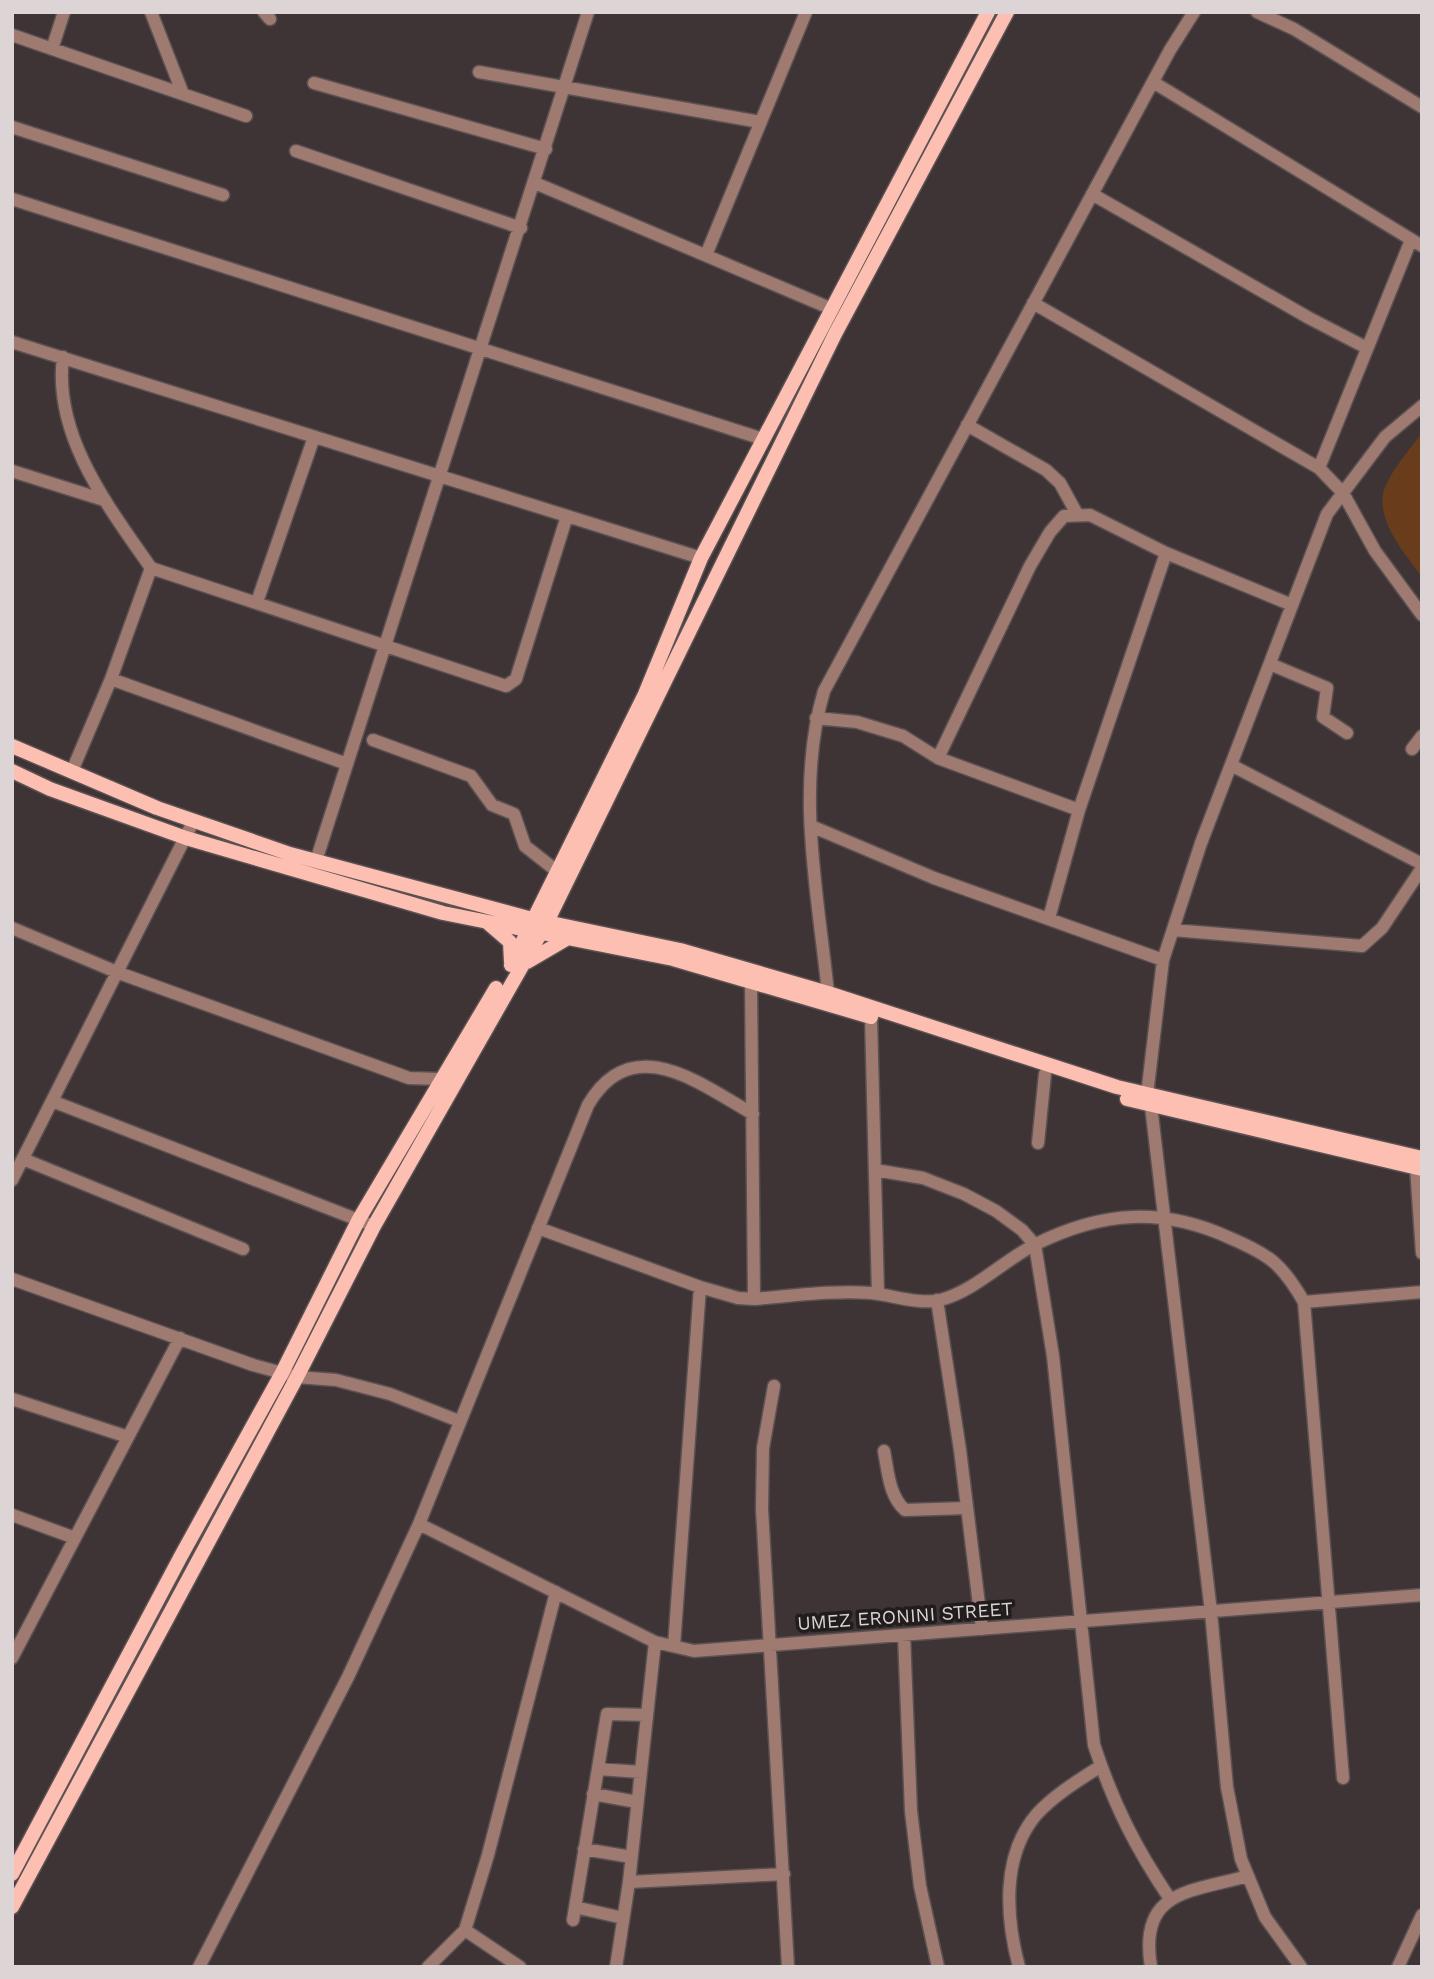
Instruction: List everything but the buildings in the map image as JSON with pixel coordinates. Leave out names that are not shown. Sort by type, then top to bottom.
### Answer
[{"type":"main road","points":[[537,926],[558,872],[645,694],[701,558],[832,309],[997,14]]},
{"type":"main road","points":[[12,1874],[181,1556],[289,1375],[537,926],[997,14]]},
{"type":"main road","points":[[779,408],[794,415]]},
{"type":"main road","points":[[12,746],[194,820],[316,861],[537,926],[568,938],[673,959],[871,1017],[1045,1074],[1420,1165]]},
{"type":"main road","points":[[12,771],[50,789],[186,838],[443,913],[487,922],[537,926],[680,950],[828,993],[1149,1100]]},
{"type":"main road","points":[[487,922],[510,942],[514,967]]},
{"type":"main road","points":[[12,1907],[16,1891],[289,1375],[359,1219],[440,1079],[514,967],[568,938]]},
{"type":"street","points":[[52,49],[64,12]]},
{"type":"street","points":[[152,12],[183,94]]},
{"type":"street","points":[[316,861],[588,12]]},
{"type":"street","points":[[706,255],[806,12]]},
{"type":"street","points":[[828,993],[808,808],[816,718],[824,691],[1153,82],[1194,12]]},
{"type":"street","points":[[1256,12],[1294,29],[1422,107]]},
{"type":"street","points":[[12,35],[246,116]]},
{"type":"street","points":[[479,72],[760,122]]},
{"type":"street","points":[[1153,82],[1416,243],[1367,348],[1318,468]]},
{"type":"street","points":[[314,83],[546,149]]},
{"type":"street","points":[[12,127],[223,195]]},
{"type":"street","points":[[296,151],[521,228]]},
{"type":"street","points":[[535,183],[832,309]]},
{"type":"street","points":[[1092,194],[1309,318],[1367,348]]},
{"type":"street","points":[[12,199],[763,439]]},
{"type":"street","points":[[1033,303],[1318,468],[1343,493],[1375,551],[1422,615]]},
{"type":"street","points":[[12,342],[701,558]]},
{"type":"street","points":[[63,357],[60,384],[62,402],[83,459],[104,500],[151,568],[506,685],[514,682],[567,516]]},
{"type":"street","points":[[1301,1967],[1265,1917],[1248,1876],[1241,1858],[1227,1787],[1211,1612],[1149,1100],[1163,960],[1231,765],[1327,514],[1385,437],[1422,406]]},
{"type":"street","points":[[967,425],[1046,470],[1060,483],[1077,514]]},
{"type":"street","points":[[257,602],[314,437]]},
{"type":"street","points":[[12,471],[104,500]]},
{"type":"street","points":[[938,758],[1043,543],[1064,516],[1090,514],[1166,553],[1292,605]]},
{"type":"street","points":[[1049,918],[1079,810],[1166,553]]},
{"type":"street","points":[[72,771],[111,678],[151,568]]},
{"type":"street","points":[[1270,664],[1327,688],[1323,717],[1348,733]]},
{"type":"street","points":[[111,678],[347,764]]},
{"type":"street","points":[[816,718],[857,722],[902,736],[938,758],[1079,810]]},
{"type":"street","points":[[1412,749],[1422,736]]},
{"type":"street","points":[[373,740],[471,776],[488,801],[514,814],[525,846],[558,872]]},
{"type":"street","points":[[1173,930],[1362,946],[1382,928],[1422,866],[1231,765]]},
{"type":"street","points":[[12,1180],[194,820]]},
{"type":"street","points":[[811,826],[934,878],[1163,960]]},
{"type":"street","points":[[12,928],[119,973],[409,1078],[440,1079]]},
{"type":"street","points":[[751,982],[754,1299]]},
{"type":"street","points":[[871,1017],[878,1294]]},
{"type":"street","points":[[199,1967],[342,1689],[419,1524],[587,1105],[599,1085],[614,1074],[642,1066],[665,1068],[753,1114]]},
{"type":"street","points":[[1038,1143],[1045,1074]]},
{"type":"street","points":[[52,1101],[373,1226]]},
{"type":"street","points":[[23,1158],[243,1249]]},
{"type":"street","points":[[1420,1165],[1422,1253]]},
{"type":"street","points":[[875,1170],[923,1178],[964,1194],[996,1211],[1022,1230],[1035,1245],[1053,1356],[1094,1745],[1112,1799],[1170,1899]]},
{"type":"street","points":[[538,1228],[700,1287],[738,1298],[754,1299],[878,1294],[937,1300],[959,1292],[1035,1245],[1066,1231],[1122,1216],[1164,1216],[1209,1227],[1258,1250],[1287,1272],[1304,1302],[1343,1778]]},
{"type":"street","points":[[12,1279],[289,1375],[336,1380],[390,1394],[459,1421]]},
{"type":"street","points":[[674,1646],[700,1287]]},
{"type":"street","points":[[1304,1302],[1422,1292]]},
{"type":"street","points":[[937,1300],[982,1629]]},
{"type":"street","points":[[12,1658],[17,1636],[75,1538],[180,1338]]},
{"type":"street","points":[[774,1387],[763,1448],[762,1509],[772,1645],[788,1967]]},
{"type":"street","points":[[12,1399],[128,1437]]},
{"type":"street","points":[[884,1451],[892,1491],[897,1504],[905,1510],[967,1508]]},
{"type":"street","points":[[12,1515],[75,1538]]},
{"type":"street","name":"UMEZ ERONINI STREET","points":[[419,1524],[655,1642],[694,1651],[1422,1595]]},
{"type":"street","points":[[428,1967],[465,1930],[488,1855],[556,1592]]},
{"type":"street","points":[[904,1635],[911,1811],[920,1886],[938,1967]]},
{"type":"street","points":[[616,1967],[629,1882],[655,1642]]},
{"type":"street","points":[[623,1919],[574,1913],[607,1714],[647,1715]]},
{"type":"street","points":[[1019,1967],[1012,1942],[1009,1882],[1016,1852],[1035,1816],[1066,1788],[1101,1766]]},
{"type":"street","points":[[598,1769],[641,1772]]},
{"type":"street","points":[[593,1794],[637,1802]]},
{"type":"street","points":[[584,1849],[631,1857]]},
{"type":"street","points":[[629,1882],[784,1874]]},
{"type":"street","points":[[1151,1967],[1148,1932],[1156,1913],[1170,1899],[1248,1876]]},
{"type":"street","points":[[1398,1967],[1422,1915]]},
{"type":"street","points":[[465,1930],[520,1967]]},
{"type":"shaded area","points":[[1422,433],[1422,577],[1392,533],[1383,508],[1383,495],[1390,477]]}]
